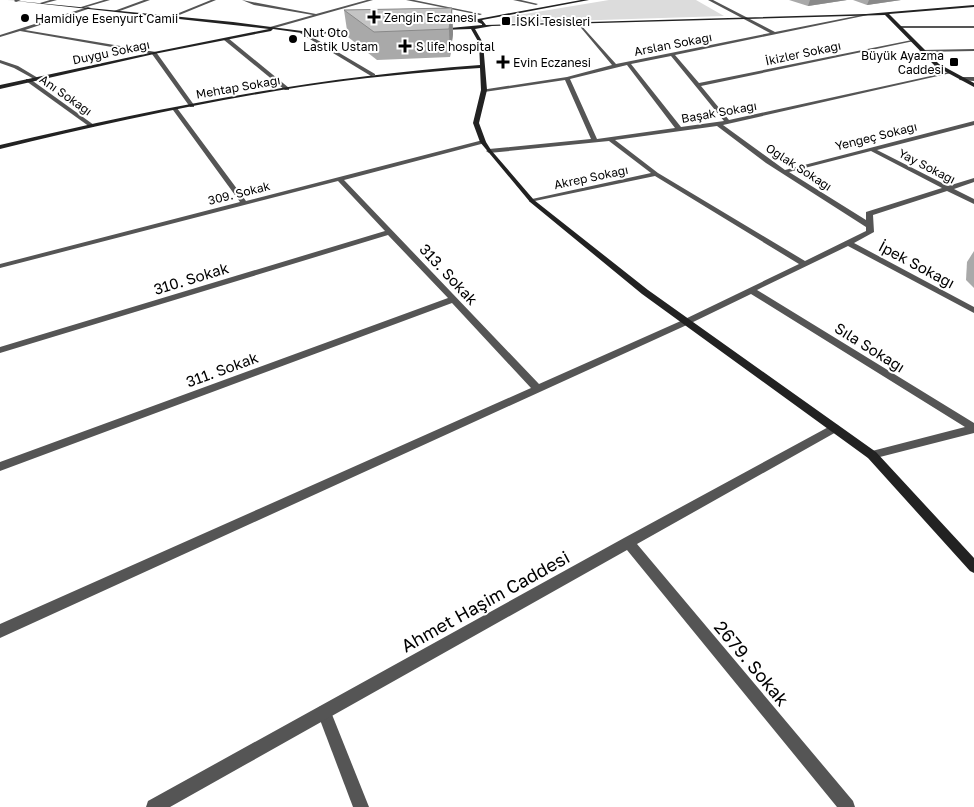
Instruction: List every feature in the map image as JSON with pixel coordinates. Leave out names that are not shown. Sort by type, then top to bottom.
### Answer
[{"type":"main road","points":[[9,0],[302,32],[366,32]]},
{"type":"main road","points":[[432,22],[558,0]]},
{"type":"main road","points":[[475,24],[586,0]]},
{"type":"main road","points":[[455,18],[484,26],[578,24],[866,15],[974,6]]},
{"type":"main road","points":[[887,14],[921,51],[949,73],[974,85]]},
{"type":"main road","points":[[215,41],[235,31],[233,23]]},
{"type":"main road","points":[[438,29],[484,23],[484,26]]},
{"type":"main road","points":[[475,24],[481,43],[484,90],[476,123],[483,142],[489,151],[532,201],[645,292],[872,455],[974,567]]},
{"type":"main road","points":[[226,39],[272,28]]},
{"type":"main road","points":[[226,39],[258,38],[302,32]]},
{"type":"main road","name":"Duygu Sokağı","points":[[0,87],[226,39]]},
{"type":"main road","name":"Mehtap Sokağı","points":[[0,147],[175,109],[287,89],[372,75],[482,66]]},
{"type":"street","points":[[42,4],[55,0]]},
{"type":"street","points":[[82,8],[108,0]]},
{"type":"street","points":[[116,11],[148,0]]},
{"type":"street","points":[[171,17],[214,0]]},
{"type":"street","points":[[244,0],[254,4],[317,14]]},
{"type":"street","points":[[348,0],[354,4]]},
{"type":"street","points":[[272,28],[337,8],[371,0]]},
{"type":"street","points":[[408,0],[480,14]]},
{"type":"street","points":[[514,0],[536,4]]},
{"type":"street","points":[[710,0],[775,34]]},
{"type":"street","points":[[0,36],[89,8]]},
{"type":"street","points":[[337,8],[356,12]]},
{"type":"street","name":"Arslan Sokağı","points":[[484,90],[567,78],[628,63],[866,15]]},
{"type":"street","points":[[578,24],[615,66]]},
{"type":"street","points":[[900,27],[974,27]]},
{"type":"street","points":[[20,30],[154,53],[192,106]]},
{"type":"street","points":[[302,32],[372,75]]},
{"type":"street","points":[[226,39],[287,89]]},
{"type":"street","name":"İkizler Sokağı","points":[[697,85],[912,41]]},
{"type":"street","points":[[921,51],[974,50]]},
{"type":"street","points":[[672,54],[728,122]]},
{"type":"street","points":[[0,61],[36,78]]},
{"type":"street","points":[[628,63],[679,129]]},
{"type":"street","name":"Başak Sokağı","points":[[489,151],[594,139],[610,139],[718,124],[949,73]]},
{"type":"street","points":[[567,78],[594,139]]},
{"type":"street","points":[[961,79],[974,79]]},
{"type":"street","name":"Anı Sokağı","points":[[28,80],[92,126]]},
{"type":"street","points":[[175,109],[244,203]]},
{"type":"street","name":"Yengeç Sokağı","points":[[783,172],[974,123]]},
{"type":"street","name":"Oğlak Sokağı","points":[[718,124],[783,172],[870,226]]},
{"type":"street","points":[[610,139],[656,174],[805,264]]},
{"type":"street","name":"309. Sokak","points":[[0,266],[483,142]]},
{"type":"street","name":"Yay Sokağı","points":[[871,149],[974,202]]},
{"type":"street","name":"Akrep Sokağı","points":[[532,201],[656,174]]},
{"type":"street","name":"313. Sokak","points":[[340,178],[538,389]]},
{"type":"street","points":[[0,631],[686,322],[870,232],[869,214],[974,180]]},
{"type":"street","name":"310. Sokak","points":[[0,350],[390,232]]},
{"type":"street","name":"İpek Sokağı","points":[[848,243],[974,310]]},
{"type":"street","name":"Sıla Sokağı","points":[[751,290],[974,429]]},
{"type":"street","name":"311. Sokak","points":[[0,468],[454,299]]},
{"type":"street","name":"Ahmet Haşim Caddesi","points":[[154,807],[834,428]]},
{"type":"street","points":[[872,455],[974,429]]},
{"type":"street","name":"2679. Sokak","points":[[628,542],[847,807]]},
{"type":"street","points":[[324,712],[361,807]]},
{"type":"shaded area","points":[[609,0],[696,0],[724,16],[505,23],[501,18]]},
{"type":"building","points":[[452,8],[449,29],[374,32],[344,10]]},
{"type":"place","name":"Zengin Eczanesi","points":[[374,17]]},
{"type":"place","name":"Hamidiye Esenyurt Camii","points":[[25,18]]},
{"type":"place","name":"İSKİ Tesisleri","points":[[506,21]]},
{"type":"place","name":"Nut Oto Lastik Ustam","points":[[293,39]]},
{"type":"place","name":"S life hospital","points":[[405,46]]},
{"type":"place","name":"Evin Eczanesi","points":[[503,62]]},
{"type":"place","name":"Büyük Ayazma Caddesi","points":[[954,62]]}]
